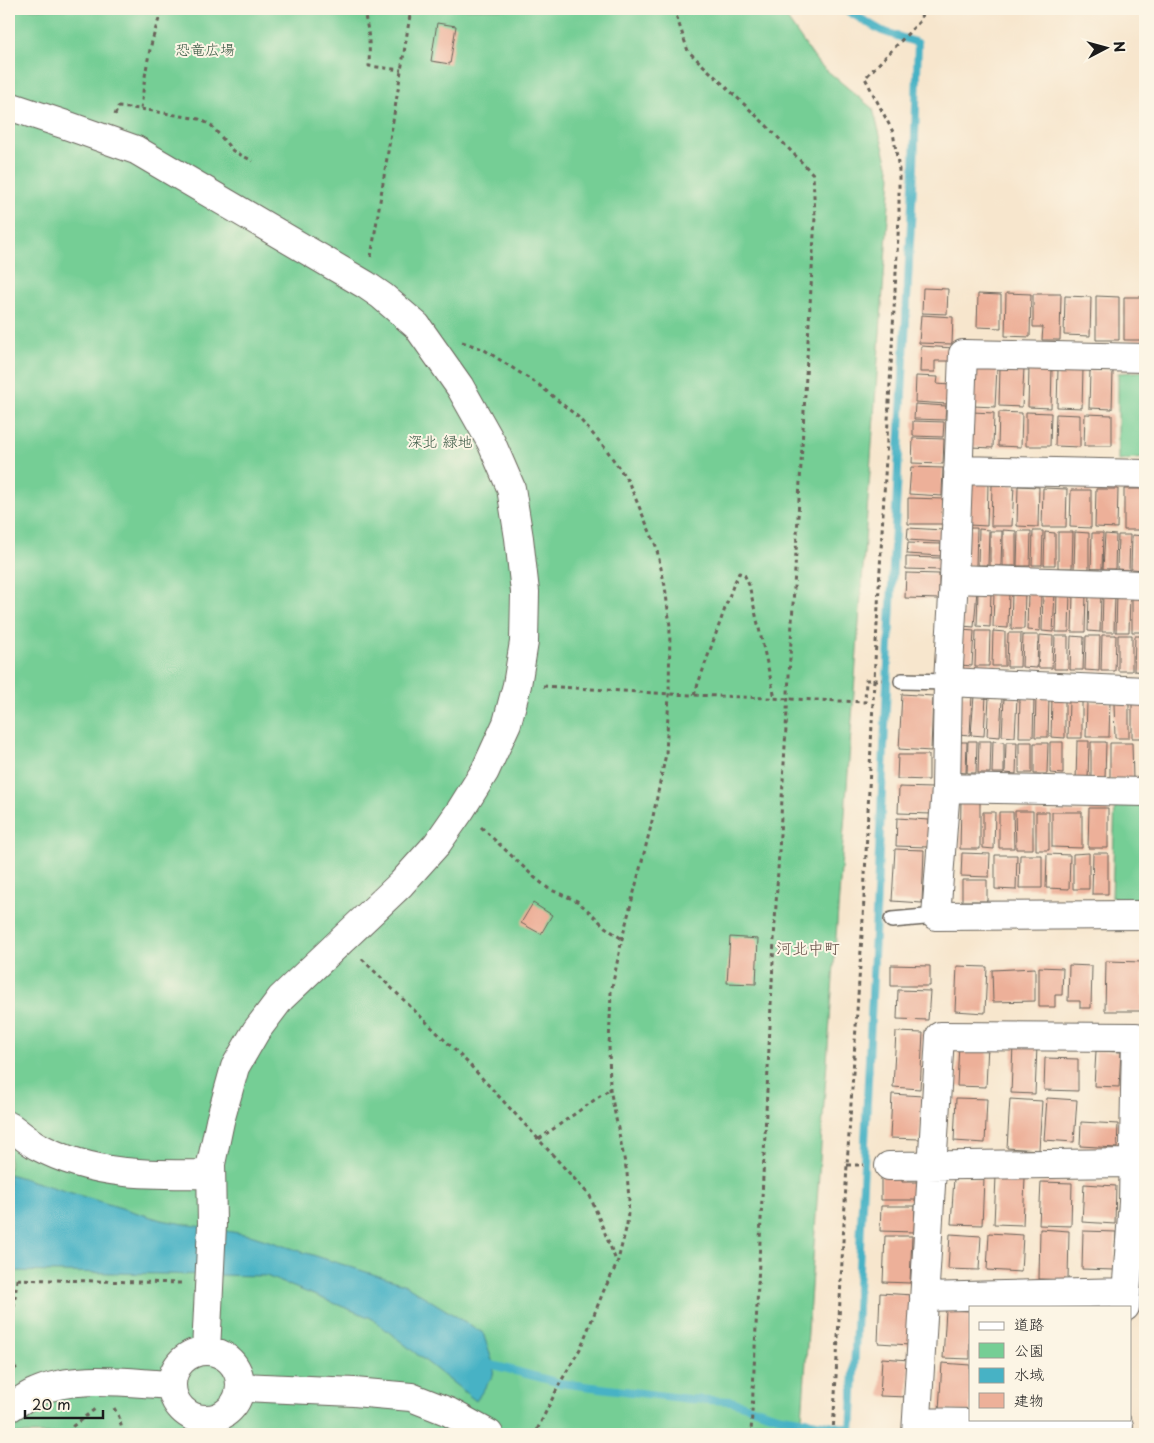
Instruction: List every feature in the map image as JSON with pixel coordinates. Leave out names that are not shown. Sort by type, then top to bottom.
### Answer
[{"type":"street","points":[[9,106],[136,150],[382,296],[417,326],[460,386],[491,442],[511,488],[519,538],[525,592],[524,642],[517,685],[507,722],[489,763],[460,811],[437,844],[401,884],[281,998],[256,1031],[235,1067],[220,1121],[211,1164],[212,1225],[196,1295],[206,1350]]},
{"type":"street","points":[[1145,358],[963,354],[948,682],[946,788],[936,916],[1145,915]]},
{"type":"street","points":[[958,470],[1145,474]]},
{"type":"street","points":[[954,579],[1145,585]]},
{"type":"street","points":[[948,682],[1145,691]]},
{"type":"street","points":[[946,788],[1145,792]]},
{"type":"street","points":[[924,1296],[1125,1300],[1139,1201],[1133,1163],[1136,1037],[940,1036],[924,1296],[917,1428],[1119,1426]]},
{"type":"street","points":[[9,1126],[37,1145],[75,1162],[119,1172],[164,1175],[211,1174]]},
{"type":"street","points":[[889,1166],[1133,1163]]},
{"type":"street","points":[[206,1350],[224,1356],[232,1364],[238,1373],[240,1387],[239,1395],[234,1405],[226,1413],[202,1427],[181,1408],[172,1395],[171,1385],[173,1374],[180,1362],[194,1352],[206,1350]]},
{"type":"street","points":[[10,1409],[36,1391],[79,1382],[101,1381],[171,1385]]},
{"type":"street","points":[[240,1387],[354,1392],[411,1397],[449,1412],[490,1434]]},
{"type":"lane","points":[[902,681],[948,682]]},
{"type":"lane","points":[[892,920],[936,916]]},
{"type":"path","points":[[141,109],[147,59],[163,9]]},
{"type":"path","points":[[363,9],[369,30],[369,66],[401,70]]},
{"type":"path","points":[[366,285],[411,9]]},
{"type":"path","points":[[674,9],[688,51],[766,125],[812,174],[815,217],[774,940],[751,1434]]},
{"type":"path","points":[[833,1434],[863,919],[899,217],[899,170],[893,132],[865,78],[921,20],[922,9]]},
{"type":"path","points":[[106,139],[118,107],[141,109],[199,119],[211,125],[233,151],[253,161]]},
{"type":"path","points":[[455,340],[483,350],[540,385],[578,417],[606,449],[628,481],[656,546],[665,586],[670,626],[666,754],[651,826],[622,939],[611,992],[608,1046],[610,1089],[627,1173],[629,1200],[627,1224],[617,1264],[604,1290],[580,1349],[560,1383],[535,1434]]},
{"type":"path","points":[[694,695],[732,586],[739,573],[744,574],[749,585],[774,698]]},
{"type":"path","points":[[517,685],[669,694],[866,702],[866,680],[875,680]]},
{"type":"path","points":[[460,811],[480,825],[549,889],[577,901],[605,927],[622,939]]},
{"type":"path","points":[[342,939],[468,1063],[590,1196],[617,1264]]},
{"type":"path","points":[[539,1139],[610,1089]]},
{"type":"path","points":[[9,1279],[183,1283],[196,1295]]},
{"type":"path","points":[[9,1322],[16,1297],[17,1279]]},
{"type":"path","points":[[111,1403],[119,1416],[123,1434]]},
{"type":"green space","name":"深北 緑地","points":[[9,9],[780,9],[818,63],[873,109],[891,176],[801,1434],[9,1434]]},
{"type":"green space","points":[[1145,371],[1145,458],[1118,461],[1118,373]]},
{"type":"green space","points":[[1115,798],[1145,799],[1145,899],[1112,898]]},
{"type":"water","points":[[9,1174],[161,1220],[250,1235],[404,1284],[483,1333],[494,1366],[493,1375],[476,1401],[371,1318],[266,1276],[9,1271]]},
{"type":"building","points":[[437,23],[456,26],[450,64],[431,61]]},
{"type":"building","points":[[923,288],[948,289],[947,314],[922,313]]},
{"type":"building","points":[[1006,293],[1031,294],[1030,337],[1005,336]]},
{"type":"building","points":[[978,294],[1001,295],[1001,328],[977,327]]},
{"type":"building","points":[[1033,294],[1061,294],[1060,340],[1042,340],[1043,327],[1033,327]]},
{"type":"building","points":[[1065,296],[1091,297],[1090,336],[1064,335]]},
{"type":"building","points":[[1096,296],[1119,297],[1119,340],[1096,340]]},
{"type":"building","points":[[1124,297],[1145,297],[1145,340],[1124,340]]},
{"type":"building","points":[[921,315],[953,317],[952,344],[919,343]]},
{"type":"building","points":[[921,346],[954,348],[953,361],[935,361],[935,372],[920,372]]},
{"type":"building","points":[[975,367],[997,368],[995,407],[973,406]]},
{"type":"building","points":[[1000,367],[1024,368],[1022,407],[999,406]]},
{"type":"building","points":[[1029,367],[1052,368],[1051,408],[1028,407]]},
{"type":"building","points":[[1058,369],[1083,369],[1082,408],[1057,407]]},
{"type":"building","points":[[1090,371],[1113,371],[1112,409],[1089,408]]},
{"type":"building","points":[[916,376],[938,377],[937,384],[949,385],[947,404],[915,402]]},
{"type":"building","points":[[915,404],[946,406],[945,420],[914,419]]},
{"type":"building","points":[[972,412],[994,413],[993,448],[971,447]]},
{"type":"building","points":[[999,412],[1022,413],[1021,447],[998,446]]},
{"type":"building","points":[[1026,412],[1051,413],[1050,446],[1026,446]]},
{"type":"building","points":[[1056,414],[1080,415],[1080,447],[1055,446]]},
{"type":"building","points":[[1085,414],[1112,415],[1112,446],[1084,446]]},
{"type":"building","points":[[913,421],[944,422],[943,437],[913,436]]},
{"type":"building","points":[[913,438],[944,439],[943,464],[912,463]]},
{"type":"building","points":[[911,467],[943,468],[942,496],[909,494]]},
{"type":"building","points":[[970,483],[988,484],[987,526],[969,525]]},
{"type":"building","points":[[992,485],[1014,485],[1012,526],[991,526]]},
{"type":"building","points":[[1018,486],[1039,487],[1038,527],[1017,526]]},
{"type":"building","points":[[1043,488],[1067,489],[1066,527],[1042,527]]},
{"type":"building","points":[[1096,489],[1118,489],[1117,528],[1095,527]]},
{"type":"building","points":[[1124,489],[1145,489],[1145,530],[1124,530]]},
{"type":"building","points":[[1071,490],[1091,490],[1091,528],[1070,527]]},
{"type":"building","points":[[908,498],[943,499],[942,524],[908,524]]},
{"type":"building","points":[[908,528],[943,530],[942,542],[907,540]]},
{"type":"building","points":[[966,528],[977,528],[976,566],[964,565]]},
{"type":"building","points":[[979,529],[989,530],[988,565],[978,565]]},
{"type":"building","points":[[1003,530],[1016,531],[1016,566],[1003,566]]},
{"type":"building","points":[[990,531],[1002,531],[1001,566],[990,566]]},
{"type":"building","points":[[1018,531],[1031,531],[1030,566],[1017,566]]},
{"type":"building","points":[[1033,531],[1043,531],[1042,565],[1032,565]]},
{"type":"building","points":[[1045,532],[1055,533],[1055,565],[1044,565]]},
{"type":"building","points":[[1058,532],[1073,532],[1072,568],[1058,568]]},
{"type":"building","points":[[1075,532],[1089,533],[1089,569],[1074,569]]},
{"type":"building","points":[[1092,533],[1103,533],[1102,569],[1091,569]]},
{"type":"building","points":[[1105,534],[1116,535],[1115,569],[1103,569]]},
{"type":"building","points":[[1118,535],[1130,535],[1129,570],[1117,569]]},
{"type":"building","points":[[1132,535],[1145,536],[1145,570],[1131,569]]},
{"type":"building","points":[[908,543],[941,544],[941,556],[907,554]]},
{"type":"building","points":[[906,557],[941,558],[941,570],[906,569]]},
{"type":"building","points":[[906,573],[939,574],[939,599],[905,598]]},
{"type":"building","points":[[964,589],[977,590],[974,627],[962,626]]},
{"type":"building","points":[[978,591],[991,592],[990,627],[977,626]]},
{"type":"building","points":[[1057,591],[1070,591],[1069,632],[1056,632]]},
{"type":"building","points":[[994,592],[1009,592],[1008,628],[993,627]]},
{"type":"building","points":[[1012,592],[1025,592],[1024,629],[1011,629]]},
{"type":"building","points":[[1028,592],[1041,593],[1040,631],[1027,630]]},
{"type":"building","points":[[1043,593],[1055,593],[1053,632],[1042,631]]},
{"type":"building","points":[[1073,593],[1086,594],[1085,632],[1072,632]]},
{"type":"building","points":[[1089,593],[1101,594],[1100,632],[1088,631]]},
{"type":"building","points":[[1103,593],[1115,594],[1114,632],[1102,632]]},
{"type":"building","points":[[1117,594],[1130,594],[1129,632],[1116,632]]},
{"type":"building","points":[[1132,595],[1145,595],[1145,632],[1132,632]]},
{"type":"building","points":[[962,630],[974,631],[972,666],[961,665]]},
{"type":"building","points":[[976,631],[990,631],[989,666],[975,666]]},
{"type":"building","points":[[993,631],[1005,632],[1005,666],[992,666]]},
{"type":"building","points":[[1008,633],[1021,633],[1020,667],[1007,667]]},
{"type":"building","points":[[1023,635],[1038,635],[1037,668],[1022,667]]},
{"type":"building","points":[[1040,635],[1053,636],[1052,668],[1038,668]]},
{"type":"building","points":[[1102,635],[1116,635],[1115,671],[1101,671]]},
{"type":"building","points":[[1118,635],[1132,635],[1132,671],[1118,671]]},
{"type":"building","points":[[1055,636],[1068,636],[1068,669],[1054,669]]},
{"type":"building","points":[[1071,636],[1084,637],[1083,670],[1070,670]]},
{"type":"building","points":[[1086,636],[1100,636],[1099,671],[1085,670]]},
{"type":"building","points":[[1135,636],[1145,636],[1145,672],[1134,671]]},
{"type":"building","points":[[902,694],[933,696],[931,751],[899,749]]},
{"type":"building","points":[[961,695],[972,695],[970,735],[958,734]]},
{"type":"building","points":[[974,696],[986,696],[984,736],[971,735]]},
{"type":"building","points":[[989,697],[1002,698],[1000,737],[987,736]]},
{"type":"building","points":[[1004,697],[1017,698],[1015,737],[1002,736]]},
{"type":"building","points":[[1052,697],[1065,697],[1065,738],[1051,737]]},
{"type":"building","points":[[1020,698],[1034,699],[1033,737],[1019,737]]},
{"type":"building","points":[[1036,698],[1049,698],[1048,737],[1035,737]]},
{"type":"building","points":[[1069,699],[1082,699],[1082,738],[1068,738]]},
{"type":"building","points":[[1087,702],[1110,702],[1109,737],[1086,737]]},
{"type":"building","points":[[1114,703],[1129,703],[1129,738],[1115,738]]},
{"type":"building","points":[[1132,703],[1145,703],[1145,738],[1132,738]]},
{"type":"building","points":[[968,741],[977,741],[976,773],[967,773]]},
{"type":"building","points":[[979,741],[991,741],[990,773],[978,773]]},
{"type":"building","points":[[993,741],[1004,742],[1004,773],[992,773]]},
{"type":"building","points":[[1077,741],[1089,741],[1088,781],[1076,781]]},
{"type":"building","points":[[957,742],[967,742],[966,773],[956,772]]},
{"type":"building","points":[[1006,742],[1017,742],[1016,774],[1005,773]]},
{"type":"building","points":[[1019,742],[1032,742],[1032,773],[1019,773]]},
{"type":"building","points":[[1050,742],[1063,742],[1063,774],[1050,773]]},
{"type":"building","points":[[1091,742],[1106,742],[1105,779],[1091,779]]},
{"type":"building","points":[[1034,743],[1048,743],[1047,774],[1034,774]]},
{"type":"building","points":[[1110,743],[1132,743],[1133,779],[1110,779]]},
{"type":"building","points":[[898,755],[929,755],[929,780],[897,779]]},
{"type":"building","points":[[899,787],[932,788],[932,814],[898,813]]},
{"type":"building","points":[[961,802],[980,802],[980,849],[960,849]]},
{"type":"building","points":[[1089,808],[1108,808],[1108,848],[1088,848]]},
{"type":"building","points":[[1015,811],[1033,811],[1033,849],[1016,849]]},
{"type":"building","points":[[983,812],[995,812],[994,849],[983,848]]},
{"type":"building","points":[[999,812],[1013,812],[1014,848],[999,848]]},
{"type":"building","points":[[1036,812],[1049,812],[1049,850],[1036,850]]},
{"type":"building","points":[[1052,812],[1082,812],[1082,848],[1052,847]]},
{"type":"building","points":[[897,818],[929,820],[928,847],[896,846]]},
{"type":"building","points":[[895,849],[924,850],[922,903],[892,901]]},
{"type":"building","points":[[962,853],[990,854],[989,877],[961,876]]},
{"type":"building","points":[[1089,853],[1089,889],[1073,889],[1073,854]]},
{"type":"building","points":[[1093,853],[1108,853],[1108,894],[1092,894]]},
{"type":"building","points":[[1047,854],[1070,855],[1069,889],[1046,888]]},
{"type":"building","points":[[995,855],[1017,855],[1016,890],[995,889]]},
{"type":"building","points":[[1020,855],[1042,855],[1042,888],[1019,888]]},
{"type":"building","points":[[962,880],[987,880],[987,901],[962,901]]},
{"type":"building","points":[[533,903],[552,915],[541,934],[521,923]]},
{"type":"building","points":[[730,937],[758,939],[756,984],[727,983]]},
{"type":"building","points":[[1106,961],[1143,962],[1143,1011],[1105,1011]]},
{"type":"building","points":[[891,965],[930,966],[930,986],[891,986]]},
{"type":"building","points":[[1069,965],[1092,966],[1091,1008],[1080,1008],[1080,1001],[1068,1001]]},
{"type":"building","points":[[957,966],[987,967],[985,1013],[955,1011]]},
{"type":"building","points":[[1039,967],[1063,968],[1062,995],[1055,995],[1055,1007],[1039,1007]]},
{"type":"building","points":[[1035,968],[1035,1001],[993,1002],[992,970]]},
{"type":"building","points":[[898,990],[930,991],[928,1020],[897,1019]]},
{"type":"building","points":[[896,1032],[923,1033],[920,1089],[893,1087]]},
{"type":"building","points":[[959,1043],[988,1044],[986,1087],[957,1086]]},
{"type":"building","points":[[1013,1045],[1037,1046],[1035,1094],[1011,1093]]},
{"type":"building","points":[[1096,1051],[1121,1052],[1119,1087],[1094,1086]]},
{"type":"building","points":[[1045,1058],[1078,1059],[1078,1091],[1044,1090]]},
{"type":"building","points":[[892,1094],[922,1096],[920,1139],[890,1138]]},
{"type":"building","points":[[956,1098],[987,1099],[985,1143],[954,1141]]},
{"type":"building","points":[[1047,1098],[1077,1100],[1074,1142],[1044,1140]]},
{"type":"building","points":[[1010,1099],[1042,1101],[1039,1150],[1007,1148]]},
{"type":"building","points":[[1081,1122],[1118,1124],[1117,1148],[1080,1146]]},
{"type":"building","points":[[881,1174],[902,1174],[902,1182],[920,1182],[920,1200],[881,1200]]},
{"type":"building","points":[[996,1176],[1025,1178],[1023,1225],[994,1224]]},
{"type":"building","points":[[954,1178],[984,1179],[982,1225],[951,1224]]},
{"type":"building","points":[[1041,1182],[1072,1183],[1071,1226],[1039,1225]]},
{"type":"building","points":[[1084,1184],[1116,1186],[1115,1224],[1082,1222]]},
{"type":"building","points":[[881,1206],[915,1206],[914,1232],[880,1231]]},
{"type":"building","points":[[1040,1229],[1069,1231],[1068,1280],[1039,1279]]},
{"type":"building","points":[[1083,1231],[1116,1232],[1114,1270],[1082,1269]]},
{"type":"building","points":[[989,1233],[1023,1235],[1021,1272],[987,1270]]},
{"type":"building","points":[[950,1234],[981,1236],[979,1270],[948,1269]]},
{"type":"building","points":[[885,1236],[912,1236],[910,1283],[883,1282]]},
{"type":"building","points":[[1138,1289],[1145,1289],[1145,1312],[1138,1312]]},
{"type":"building","points":[[880,1293],[913,1295],[910,1345],[878,1343]]},
{"type":"building","points":[[946,1310],[969,1311],[969,1359],[943,1358]]},
{"type":"building","points":[[882,1358],[909,1360],[908,1397],[880,1396]]},
{"type":"building","points":[[942,1363],[969,1365],[969,1412],[939,1410]]},
{"type":"building","points":[[1143,1369],[1145,1369],[1145,1410],[1142,1410]]},
{"type":"waterway","points":[[844,9],[882,31],[918,43],[914,166],[851,1434]]},
{"type":"waterway","points":[[485,1363],[560,1383],[689,1399],[731,1401],[777,1416],[851,1429]]},
{"type":"district","name":"河北中町","points":[[808,948]]},
{"type":"park label","name":"恐竜広場","points":[[205,50]]}]
